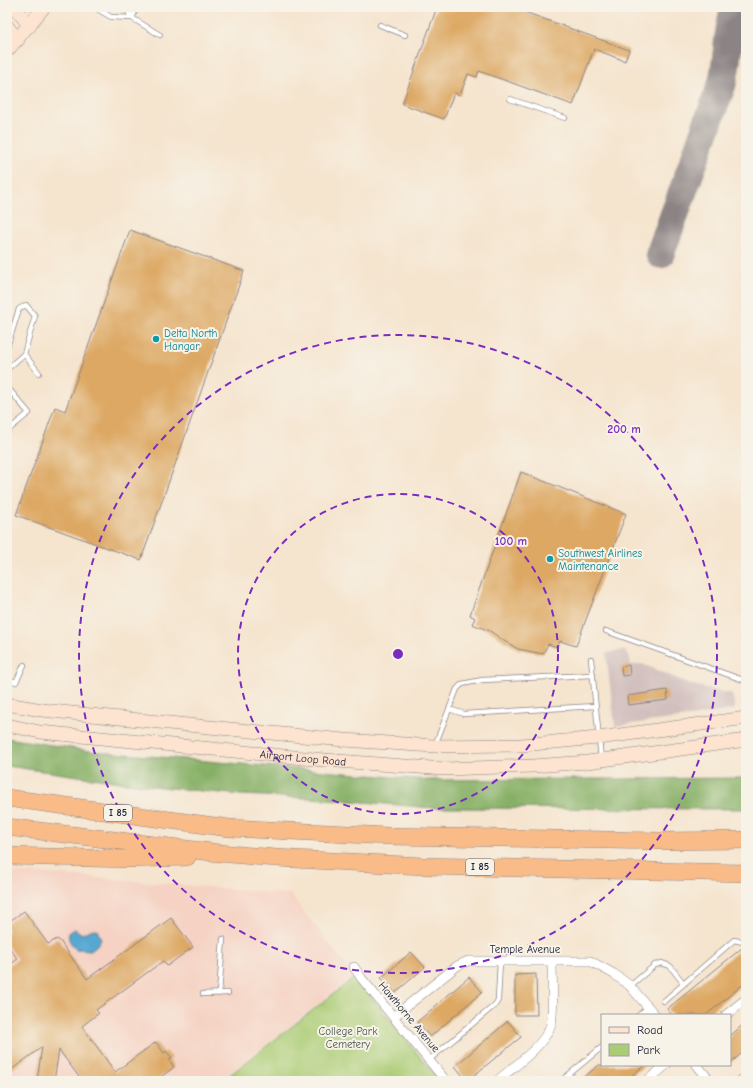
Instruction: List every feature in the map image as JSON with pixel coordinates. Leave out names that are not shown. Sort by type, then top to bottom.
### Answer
[{"type":"highway","points":[[7,788],[47,796],[195,812],[229,828]]},
{"type":"highway","name":"I 85","points":[[7,798],[229,828],[396,836],[659,841],[746,840]]},
{"type":"highway","name":"I 85","points":[[7,827],[219,853],[423,866],[744,873]]},
{"type":"highway","points":[[7,856],[130,860],[179,858],[219,853]]},
{"type":"main road","points":[[14,7],[30,26]]},
{"type":"main road","points":[[7,51],[30,26],[44,7]]},
{"type":"main road","points":[[7,26],[18,40]]},
{"type":"main road","name":"Airport Loop Road","points":[[7,704],[42,710],[173,724],[344,740],[434,746],[521,744],[598,738],[746,718]]},
{"type":"main road","name":"Airport Loop Road","points":[[7,726],[40,732],[324,760],[444,768],[534,766],[601,760],[746,740]]},
{"type":"street","name":"Temple Avenue","points":[[393,1017],[457,966],[468,961],[590,961],[614,974],[630,986],[654,1014]]},
{"type":"street","points":[[496,1081],[532,1050],[547,1033],[551,1023],[552,962]]},
{"type":"street","name":"Hawthorne Avenue","points":[[354,967],[362,979],[446,1081]]},
{"type":"street","points":[[727,1014],[746,999]]},
{"type":"street","points":[[647,1081],[665,1066]]},
{"type":"street","points":[[698,1066],[710,1081]]},
{"type":"lane","points":[[94,7],[111,17],[132,18]]},
{"type":"lane","points":[[125,7],[132,18],[160,35]]},
{"type":"lane","points":[[132,18],[137,7]]},
{"type":"lane","points":[[380,25],[405,34]]},
{"type":"lane","points":[[510,99],[565,118]]},
{"type":"lane","points":[[7,347],[20,308],[26,305],[35,316],[24,354],[7,369]]},
{"type":"lane","points":[[24,354],[39,373]]},
{"type":"lane","points":[[7,387],[29,413],[7,431]]},
{"type":"lane","points":[[606,631],[746,681]]},
{"type":"lane","points":[[591,659],[601,760]]},
{"type":"lane","points":[[7,679],[16,682],[24,665]]},
{"type":"lane","points":[[434,746],[457,689],[462,684],[470,681],[592,675]]},
{"type":"lane","points":[[449,709],[464,714],[595,706]]},
{"type":"lane","points":[[219,994],[223,938]]},
{"type":"lane","points":[[664,1001],[734,940],[743,942],[746,945]]},
{"type":"lane","points":[[429,1060],[495,1005],[498,1000],[500,962]]},
{"type":"lane","points":[[630,986],[655,965],[662,963],[670,966],[684,984]]},
{"type":"lane","points":[[203,994],[228,993]]},
{"type":"lane","points":[[640,1014],[648,1008]]},
{"type":"lane","points":[[561,1081],[601,1048]]},
{"type":"lane","points":[[737,1081],[746,1074]]},
{"type":"shaded area","points":[[624,650],[629,655],[631,665],[642,664],[692,685],[732,694],[735,709],[696,716],[615,726],[606,653]]},
{"type":"shaded area","points":[[7,873],[54,874],[290,894],[354,976],[219,1081],[7,1081]]},
{"type":"green space","points":[[7,738],[90,751],[427,780],[746,778],[746,809],[433,808],[327,799],[241,795],[141,785],[7,766]]},
{"type":"green space","name":"College Park Cemetery","points":[[355,977],[440,1081],[222,1081]]},
{"type":"water","points":[[75,929],[82,934],[93,929],[97,930],[101,939],[91,950],[76,949],[69,939],[69,932]]},
{"type":"building","points":[[437,7],[511,7],[629,50],[625,61],[594,49],[573,105],[479,71],[477,77],[468,74],[460,95],[454,93],[444,119],[402,104]]},
{"type":"building","name":"Delta North Hangar","points":[[130,230],[244,271],[141,560],[16,515],[55,407],[65,411]]},
{"type":"building","name":"Southwest Airlines Maintenance","points":[[521,472],[626,514],[576,646],[560,641],[557,647],[548,644],[543,654],[518,649],[490,631],[472,624],[475,618],[470,615]]},
{"type":"building","points":[[629,665],[630,675],[622,676],[621,667]]},
{"type":"building","points":[[667,690],[668,700],[628,705],[627,696]]},
{"type":"building","points":[[24,911],[48,944],[57,939],[60,941],[87,979],[171,918],[193,947],[167,966],[163,961],[96,1010],[99,1013],[82,1026],[115,1072],[156,1042],[164,1053],[166,1051],[172,1058],[169,1060],[174,1067],[156,1081],[82,1081],[59,1050],[54,1081],[37,1081],[42,1047],[7,1073],[7,967],[18,959],[7,945],[7,923]]},
{"type":"building","points":[[742,948],[746,953],[746,982],[707,1014],[671,1014],[667,1009]]},
{"type":"building","points":[[411,952],[425,967],[395,993],[381,978]]},
{"type":"building","points":[[536,974],[537,1015],[515,1015],[515,975]]},
{"type":"building","points":[[469,977],[482,992],[430,1037],[417,1022]]},
{"type":"building","points":[[508,1021],[521,1037],[467,1081],[455,1066]]},
{"type":"building","points":[[746,1022],[746,1050],[731,1062],[731,1035]]},
{"type":"building","points":[[599,1065],[644,1066],[625,1081],[579,1081]]},
{"type":"taxiway","points":[[660,254],[722,84],[726,65],[730,27],[735,7]]},
{"type":"place","name":"Delta North Hangar","points":[[156,339]]},
{"type":"place","name":"Southwest Airlines Maintenance","points":[[550,559]]}]
